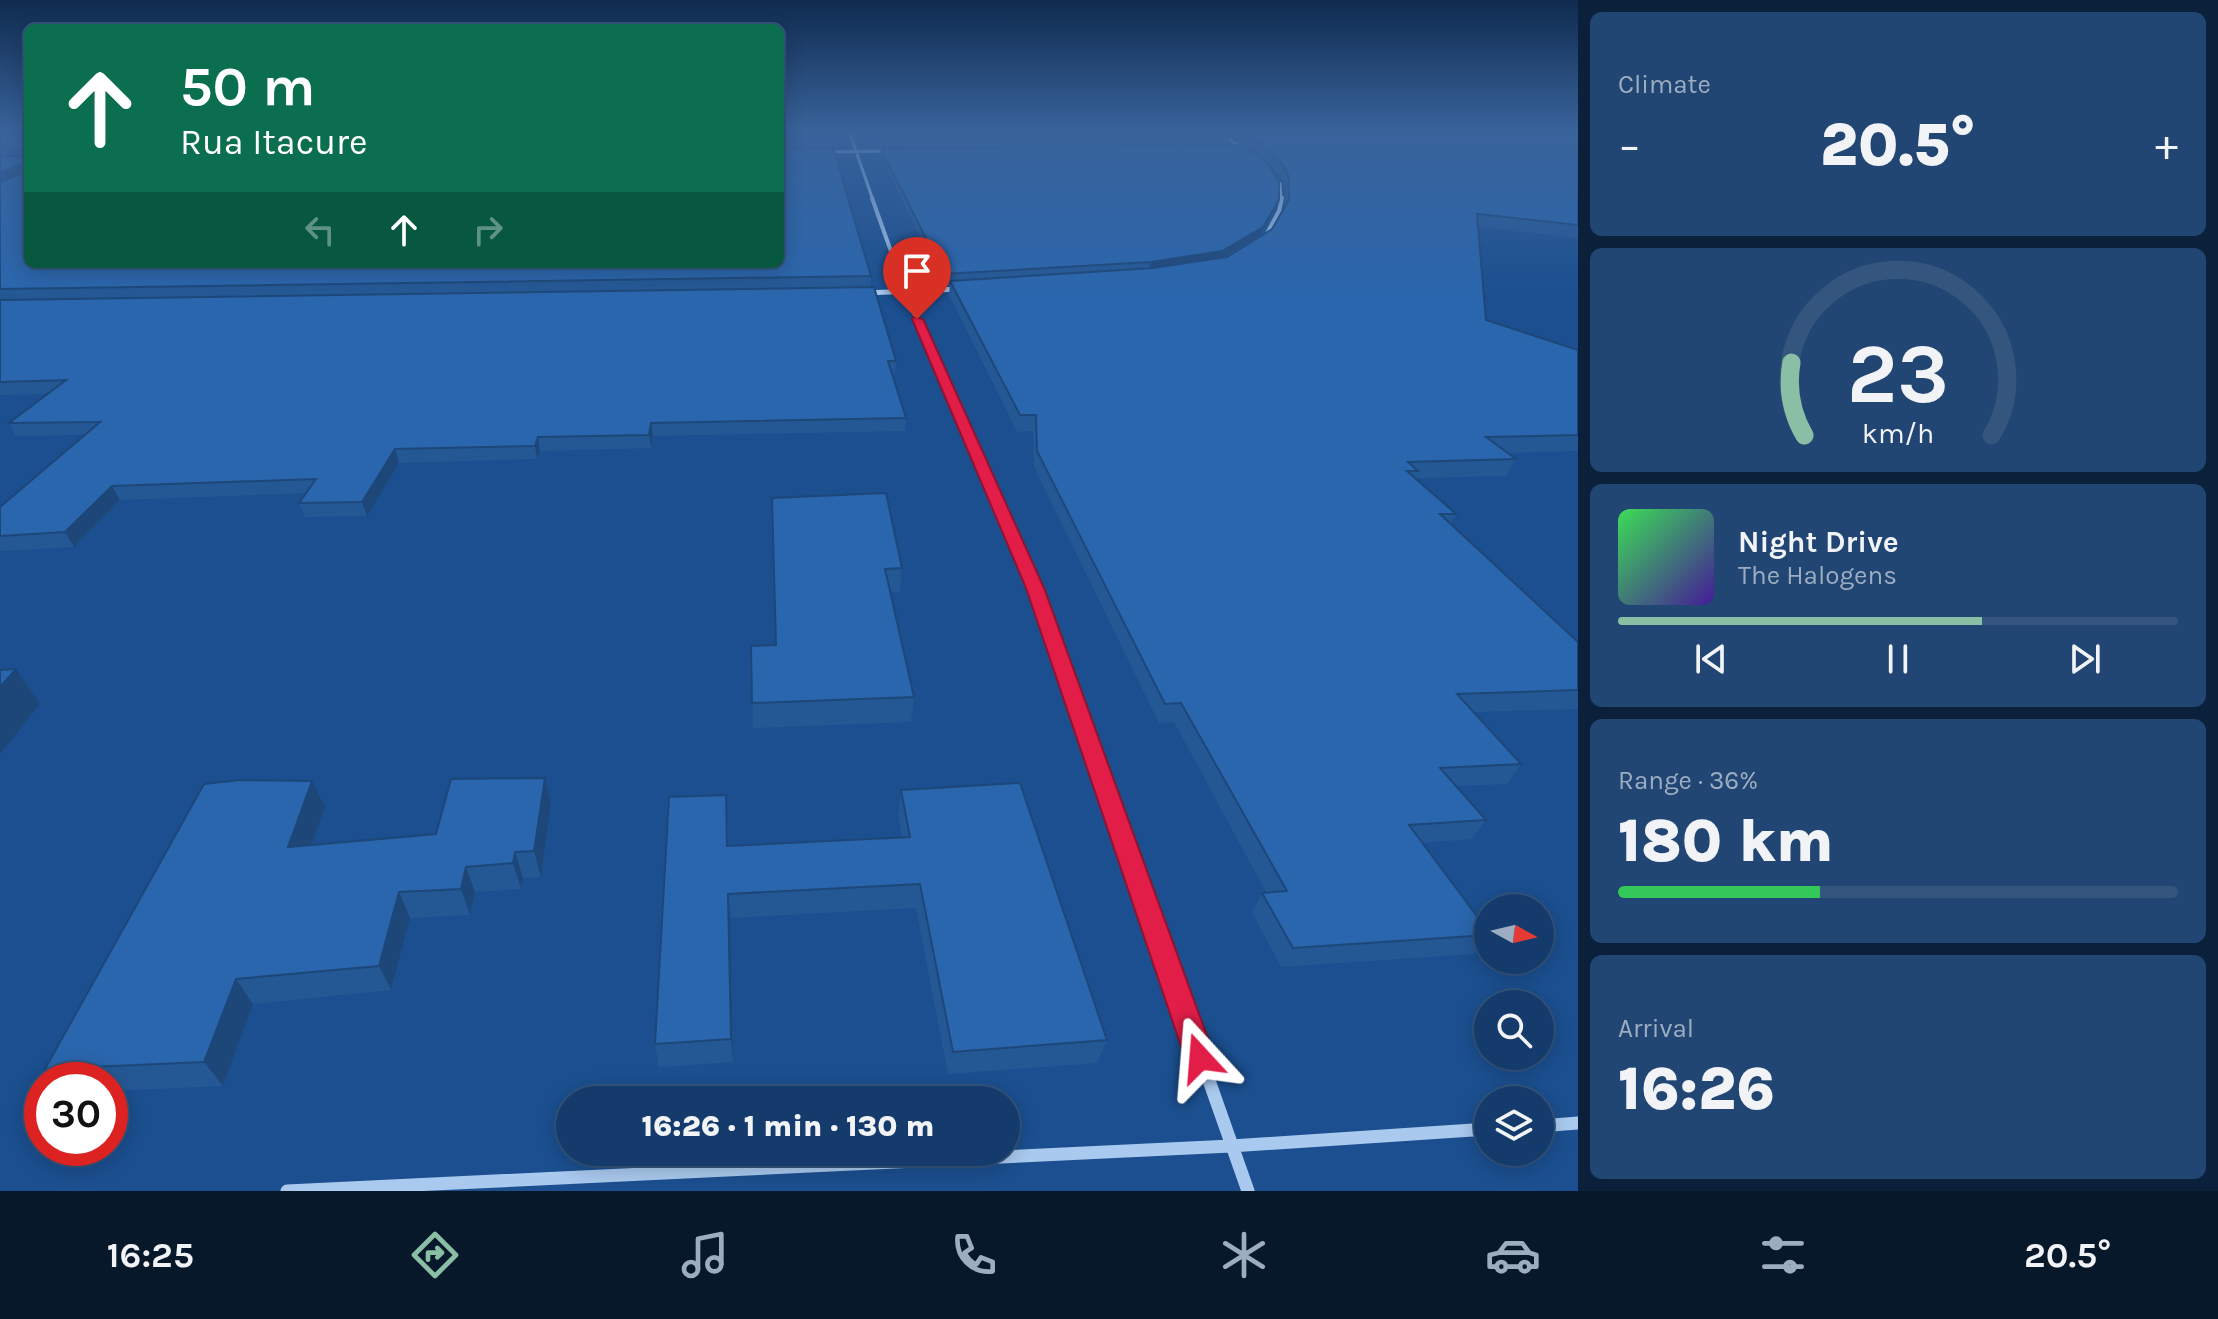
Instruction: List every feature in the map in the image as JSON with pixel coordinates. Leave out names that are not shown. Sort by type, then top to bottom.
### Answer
[{"type":"street","points":[[867,187],[905,292],[1035,588],[1248,1191]]},
{"type":"street","points":[[1253,246],[1264,239],[1281,210],[1282,187]]},
{"type":"street","points":[[858,293],[966,288]]},
{"type":"street","points":[[1554,1125],[1578,1123]]},
{"type":"street","points":[[287,1191],[1231,1146],[1474,1130]]},
{"type":"building","points":[[0,187],[24,187],[24,268],[784,268],[784,187],[844,187],[871,276],[0,289]]},
{"type":"building","points":[[900,187],[1279,187],[1279,200],[1263,227],[1222,251],[1151,262],[944,274]]},
{"type":"building","points":[[1289,187],[1578,187],[1578,225],[1477,214],[1486,320],[1578,350],[1578,435],[1486,437],[1516,459],[1408,462],[1418,471],[1407,471],[1456,514],[1440,514],[1578,642],[1578,690],[1457,694],[1521,764],[1440,768],[1486,820],[1409,825],[1474,912],[1474,936],[1293,948],[1262,893],[1287,891],[1181,703],[1165,704],[1037,451],[1036,415],[1020,415],[950,281],[1153,268],[1227,257],[1272,229],[1289,200]]},
{"type":"building","points":[[874,287],[896,361],[888,361],[906,418],[651,423],[649,435],[538,437],[535,446],[395,449],[362,502],[299,503],[316,479],[112,486],[65,532],[0,536],[0,507],[100,422],[9,423],[66,380],[0,382],[0,300]]},
{"type":"building","points":[[886,493],[902,568],[885,569],[914,697],[752,703],[751,646],[776,645],[772,498]]},
{"type":"building","points":[[16,669],[0,687],[0,670]]},
{"type":"building","points":[[545,778],[534,851],[515,852],[513,863],[466,867],[461,889],[399,892],[379,966],[236,979],[204,1062],[128,1065],[128,1062],[49,1062],[204,784],[240,780],[312,781],[288,847],[436,834],[451,779]]},
{"type":"building","points":[[1020,783],[1107,1040],[953,1052],[920,884],[728,894],[731,1039],[655,1044],[669,797],[726,795],[727,846],[910,837],[901,790]]},
{"type":"route","points":[[917,319],[1035,588],[1200,1058]]}]
